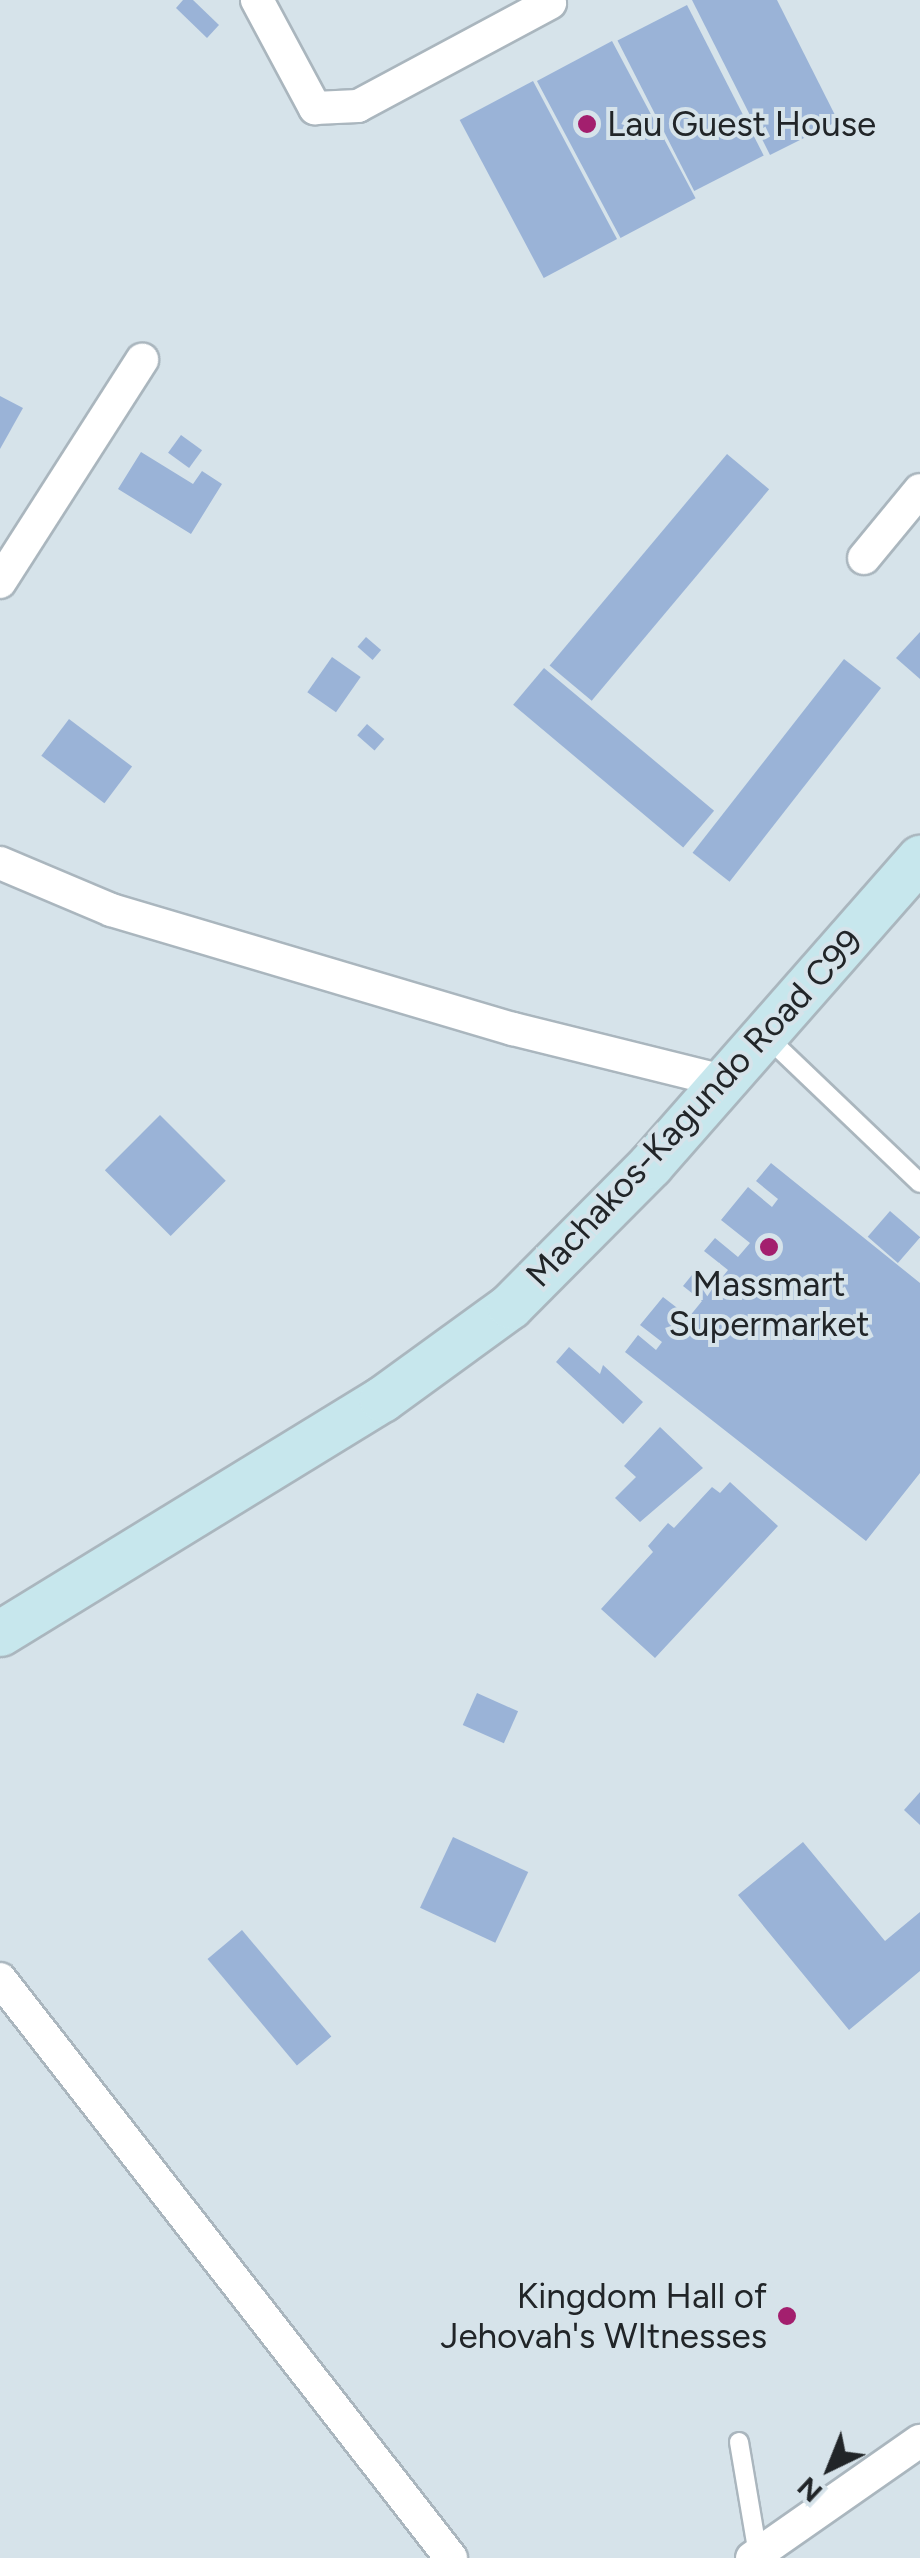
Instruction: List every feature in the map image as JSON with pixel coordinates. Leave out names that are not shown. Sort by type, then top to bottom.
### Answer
[{"type":"main road","name":"Machakos-Kagundo Road C99","points":[[0,1633],[382,1399],[510,1306],[592,1227],[920,858]]},
{"type":"street","points":[[257,0],[316,108],[358,106],[552,1]]},
{"type":"street","points":[[0,582],[142,360]]},
{"type":"street","points":[[864,558],[920,490]]},
{"type":"street","points":[[0,862],[111,910],[513,1028],[724,1081]]},
{"type":"street","points":[[0,1979],[452,2558]]},
{"type":"street","points":[[755,2556],[920,2441]]},
{"type":"lane","points":[[764,1034],[920,1183]]},
{"type":"lane","points":[[739,2442],[755,2556]]},
{"type":"building","points":[[183,0],[193,0],[219,25],[207,38],[176,8]]},
{"type":"building","points":[[692,0],[777,0],[838,121],[770,155]]},
{"type":"building","points":[[687,5],[764,156],[694,191],[618,40]]},
{"type":"building","points":[[612,41],[696,198],[621,238],[537,81]]},
{"type":"building","points":[[533,81],[617,239],[544,278],[460,120]]},
{"type":"building","points":[[0,396],[23,408],[0,449]]},
{"type":"building","points":[[181,435],[202,450],[189,468],[168,453]]},
{"type":"building","points":[[141,452],[193,484],[202,471],[222,484],[191,534],[118,489]]},
{"type":"building","points":[[727,454],[769,489],[592,701],[550,665]]},
{"type":"building","points":[[920,632],[920,679],[896,658]]},
{"type":"building","points":[[366,637],[381,650],[373,660],[357,647]]},
{"type":"building","points":[[332,657],[361,677],[336,712],[307,692]]},
{"type":"building","points":[[844,659],[881,688],[730,882],[693,853]]},
{"type":"building","points":[[544,668],[714,811],[683,847],[513,705]]},
{"type":"building","points":[[69,719],[132,767],[104,803],[41,756]]},
{"type":"building","points":[[367,724],[384,739],[375,750],[357,735]]},
{"type":"building","points":[[160,1115],[226,1181],[171,1236],[105,1170]]},
{"type":"building","points":[[771,1163],[920,1283],[920,1473],[866,1541],[625,1352],[638,1335],[656,1350],[662,1342],[640,1325],[663,1297],[689,1317],[702,1301],[683,1286],[696,1270],[716,1285],[728,1270],[704,1251],[715,1238],[738,1257],[750,1243],[721,1220],[748,1187],[772,1207],[778,1199],[756,1181]]},
{"type":"building","points":[[890,1211],[920,1237],[898,1263],[868,1237]]},
{"type":"building","points":[[569,1347],[600,1374],[603,1365],[643,1402],[623,1424],[556,1362]]},
{"type":"building","points":[[660,1427],[703,1468],[640,1522],[615,1498],[636,1477],[624,1466]]},
{"type":"building","points":[[730,1482],[778,1526],[655,1658],[601,1609],[653,1552],[648,1546],[668,1523],[674,1528],[712,1487],[720,1493]]},
{"type":"building","points":[[477,1693],[518,1711],[504,1743],[463,1725]]},
{"type":"building","points":[[920,1792],[920,1825],[904,1810]]},
{"type":"building","points":[[453,1837],[528,1872],[495,1943],[420,1908]]},
{"type":"building","points":[[803,1842],[885,1941],[920,1912],[920,1971],[849,2030],[738,1895]]},
{"type":"building","points":[[242,1930],[331,2036],[297,2065],[208,1959]]},
{"type":"place","name":"Lau Guest House","points":[[587,124]]},
{"type":"place","name":"Massmart Supermarket","points":[[769,1247]]},
{"type":"place","name":"Kingdom Hall of Jehovah's WItnesses","points":[[787,2316]]}]
